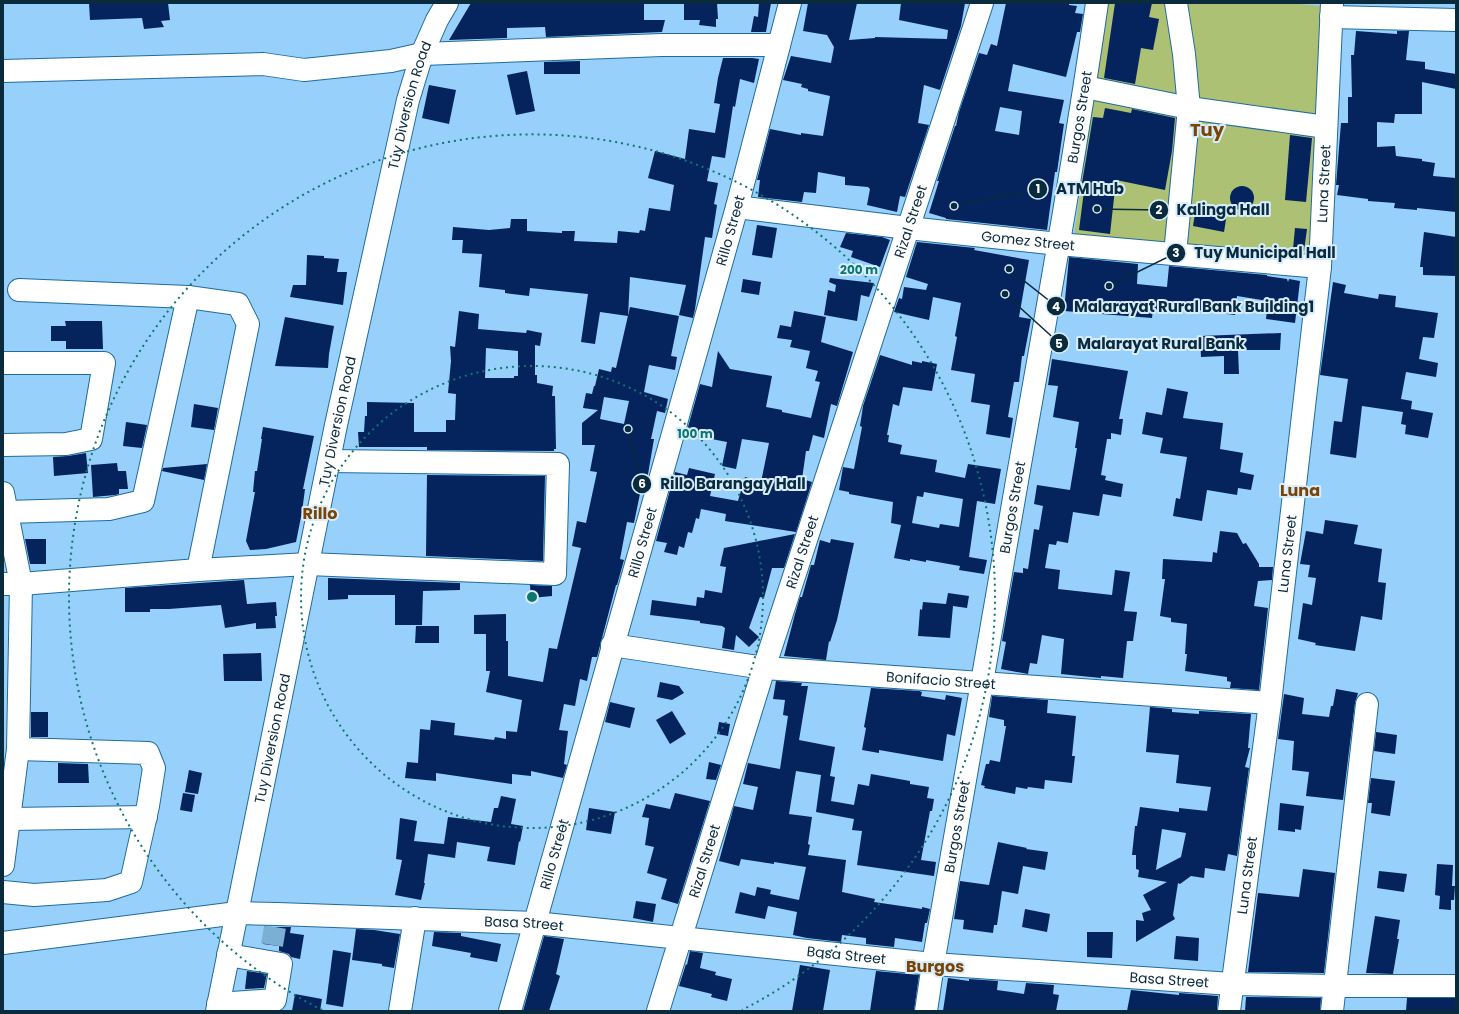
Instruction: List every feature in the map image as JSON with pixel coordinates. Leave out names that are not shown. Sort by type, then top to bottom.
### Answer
[{"type":"street","name":"Tuy Diversion Road","points":[[218,1008],[329,461],[408,100],[422,54],[437,20],[447,3]]},
{"type":"street","name":"Rillo Street","points":[[510,1011],[612,645],[737,207],[790,3]]},
{"type":"street","name":"Rizal Street","points":[[658,1011],[764,668],[982,3]]},
{"type":"street","name":"Burgos Street","points":[[926,1011],[1059,244],[1085,87],[1097,3]]},
{"type":"street","points":[[1176,3],[1186,67],[1190,108],[1176,254]]},
{"type":"street","points":[[1331,10],[1456,20]]},
{"type":"street","name":"Luna Street","points":[[1229,1011],[1270,703],[1320,267],[1331,10]]},
{"type":"street","points":[[3,71],[263,64],[304,70],[391,61],[422,54],[662,45],[779,45]]},
{"type":"street","points":[[1085,87],[1190,108],[1326,127]]},
{"type":"street","name":"Gomez Street","points":[[737,207],[908,228],[1059,244],[1320,267]]},
{"type":"street","points":[[19,290],[188,297],[238,304],[248,324],[198,570]]},
{"type":"street","points":[[3,864],[18,750],[11,654],[12,584],[5,503],[109,509],[144,501],[188,297]]},
{"type":"street","points":[[3,363],[104,363],[91,439],[66,444],[3,445]]},
{"type":"street","points":[[12,584],[198,570],[308,564],[555,574],[558,464],[329,461]]},
{"type":"street","name":"Bonifacio Street","points":[[612,645],[764,668],[1270,703]]},
{"type":"street","points":[[1332,1011],[1367,704]]},
{"type":"street","points":[[3,892],[34,895],[107,890],[131,882],[146,818],[154,768],[148,753],[18,750]]},
{"type":"street","points":[[6,833],[146,818]]},
{"type":"street","name":"Basa Street","points":[[3,943],[237,913],[273,937],[415,918],[535,923],[933,964],[1232,984],[1456,986]]},
{"type":"street","points":[[400,1011],[415,918]]},
{"type":"street","points":[[218,1008],[275,1000],[280,964],[273,937],[228,955]]},
{"type":"green space","points":[[1107,3],[1288,3],[1322,6],[1312,258],[1074,235]]},
{"type":"building","points":[[89,3],[168,3],[170,20],[161,21],[164,27],[144,29],[142,18],[90,20]]},
{"type":"building","points":[[471,3],[644,3],[644,20],[665,20],[662,32],[546,37],[545,27],[507,28],[507,38],[449,40]]},
{"type":"building","points":[[684,3],[717,3],[718,19],[716,19],[716,27],[699,25],[700,20],[684,20]]},
{"type":"building","points":[[759,3],[771,3],[766,32],[751,32],[754,16],[758,17]]},
{"type":"building","points":[[808,3],[857,3],[849,40],[875,37],[947,39],[948,30],[899,20],[901,3],[965,3],[961,26],[940,90],[924,85],[918,123],[929,125],[905,197],[900,196],[897,212],[867,205],[870,189],[868,187],[845,185],[845,177],[818,172],[816,193],[804,192],[802,202],[758,197],[760,180],[757,180],[770,129],[801,135],[801,133],[823,136],[830,96],[808,91],[808,89],[801,87],[802,84],[783,80],[791,56],[831,63],[834,47],[827,35],[803,31]]},
{"type":"building","points":[[1006,3],[1069,3],[1069,5],[1077,6],[1075,13],[1083,14],[1080,32],[1077,32],[1066,77],[1013,64],[1008,91],[1064,100],[1059,123],[1064,124],[1057,172],[1055,172],[1047,230],[946,219],[929,213],[939,181],[937,181],[979,53],[987,55],[991,44],[997,46]],"holes":[[[1000,107],[1022,111],[1019,135],[995,131]]]},
{"type":"building","points":[[1115,3],[1152,3],[1149,17],[1159,19],[1153,50],[1141,48],[1135,84],[1104,78]]},
{"type":"building","points":[[1356,31],[1397,34],[1397,31],[1409,31],[1406,60],[1425,62],[1425,69],[1456,74],[1456,89],[1422,82],[1422,114],[1395,114],[1394,123],[1377,122],[1377,147],[1395,146],[1396,156],[1422,159],[1422,161],[1435,163],[1433,176],[1456,178],[1456,212],[1417,208],[1417,210],[1394,208],[1395,203],[1368,201],[1368,199],[1337,195],[1339,185],[1336,185],[1341,123],[1348,123],[1348,97],[1352,97],[1351,55],[1354,55]]},
{"type":"building","points":[[723,58],[759,59],[754,83],[740,79],[735,107],[733,106],[725,158],[712,156],[707,181],[718,183],[714,204],[717,205],[712,238],[705,237],[693,318],[679,315],[686,285],[630,277],[628,316],[600,312],[595,344],[581,342],[588,294],[530,288],[529,296],[505,293],[505,290],[479,287],[482,254],[462,253],[463,240],[452,240],[453,227],[489,230],[510,228],[511,219],[527,219],[527,231],[562,233],[562,231],[575,231],[574,241],[617,243],[618,231],[639,233],[640,230],[645,231],[649,208],[670,211],[674,185],[648,178],[655,151],[685,159],[689,129],[715,133],[720,104],[714,103]]},
{"type":"building","points":[[580,61],[580,74],[544,74],[544,62]]},
{"type":"building","points":[[527,71],[535,111],[516,115],[507,75]]},
{"type":"building","points":[[429,85],[456,90],[449,124],[422,118]]},
{"type":"building","points":[[1105,108],[1131,113],[1132,109],[1175,118],[1172,151],[1165,190],[1116,180],[1110,234],[1079,230],[1085,183],[1082,183],[1093,117],[1103,118]]},
{"type":"building","points":[[1290,135],[1312,138],[1306,202],[1285,200]]},
{"type":"building","points":[[1242,186],[1250,190],[1254,198],[1250,206],[1242,210],[1234,206],[1230,198],[1234,190]]},
{"type":"building","points":[[1196,207],[1227,213],[1224,232],[1193,226]]},
{"type":"building","points":[[757,225],[777,228],[772,258],[752,255]]},
{"type":"building","points":[[1295,228],[1307,229],[1304,251],[1293,249]]},
{"type":"building","points":[[1424,232],[1456,237],[1456,276],[1423,275],[1423,267],[1420,267]]},
{"type":"building","points":[[846,233],[882,237],[890,240],[880,267],[851,257],[853,251],[840,247]]},
{"type":"building","points":[[917,242],[975,248],[974,250],[1029,260],[1019,317],[1031,319],[1024,356],[1022,356],[1019,382],[1014,382],[1008,417],[1013,418],[1010,438],[986,434],[990,405],[971,402],[975,374],[951,370],[961,303],[933,297],[929,320],[894,312],[899,298],[902,299],[904,287],[926,290],[928,284],[906,277]]},
{"type":"building","points":[[307,255],[339,259],[337,272],[347,272],[343,305],[290,297],[293,285],[306,285]]},
{"type":"building","points":[[1069,257],[1138,264],[1137,284],[1167,287],[1169,266],[1267,275],[1287,279],[1288,282],[1289,279],[1300,281],[1295,323],[1266,319],[1268,301],[1237,296],[1235,315],[1183,308],[1183,312],[1153,309],[1152,318],[1064,311]]},
{"type":"building","points":[[830,278],[874,283],[869,297],[861,295],[857,321],[824,315],[828,290],[835,292],[836,285],[829,282]]},
{"type":"building","points":[[743,279],[761,282],[759,295],[741,292]]},
{"type":"building","points":[[1333,282],[1346,285],[1344,293],[1378,299],[1379,294],[1396,296],[1395,307],[1438,313],[1434,338],[1423,337],[1419,359],[1438,363],[1436,377],[1406,372],[1401,399],[1412,401],[1411,409],[1433,413],[1428,438],[1405,434],[1406,425],[1401,424],[1403,412],[1362,406],[1356,458],[1330,454],[1334,421],[1342,422],[1348,379],[1320,375]]},
{"type":"building","points":[[630,307],[679,316],[671,356],[677,357],[675,370],[649,365],[644,392],[668,399],[665,413],[657,411],[651,439],[654,439],[647,480],[643,479],[634,523],[627,522],[620,559],[624,560],[597,657],[592,657],[587,681],[580,679],[575,706],[564,704],[559,730],[568,731],[564,764],[567,765],[563,778],[531,771],[531,776],[512,774],[512,784],[436,773],[436,781],[405,778],[407,762],[418,763],[420,729],[430,730],[431,720],[455,723],[454,735],[494,740],[495,737],[506,739],[506,731],[517,732],[522,700],[486,692],[490,671],[486,671],[486,634],[474,634],[474,615],[506,614],[508,676],[543,682],[549,648],[557,649],[581,548],[572,546],[577,521],[586,523],[597,472],[590,471],[595,445],[582,445],[582,423],[598,410],[583,408],[586,393],[592,394],[599,369],[611,372],[612,367],[616,368]],"holes":[[[604,397],[629,401],[624,424],[600,419]]]},
{"type":"building","points":[[459,311],[479,314],[478,329],[526,333],[527,330],[542,333],[540,346],[535,345],[535,375],[537,375],[537,383],[553,386],[552,396],[555,396],[556,449],[554,449],[554,451],[427,450],[427,447],[359,447],[358,432],[364,432],[365,416],[367,416],[367,402],[414,403],[414,432],[446,432],[446,420],[455,420],[456,394],[448,393],[451,361],[450,346],[455,347]],"holes":[[[486,348],[518,351],[518,376],[514,376],[514,378],[485,378]]]},
{"type":"building","points":[[794,311],[826,317],[821,342],[853,352],[837,406],[831,404],[824,438],[813,435],[809,451],[806,451],[802,479],[812,482],[796,532],[725,521],[726,514],[701,509],[699,519],[696,518],[692,533],[688,532],[684,548],[679,546],[677,555],[664,552],[667,543],[656,541],[675,472],[687,475],[689,468],[715,474],[710,496],[738,501],[745,477],[761,482],[769,443],[742,439],[736,469],[722,466],[727,442],[686,434],[700,384],[712,387],[718,351],[730,369],[772,376],[766,407],[811,418],[820,382],[815,381],[818,371],[806,368],[810,351],[790,347],[792,340],[777,338],[780,325],[791,327]]},
{"type":"building","points":[[285,317],[334,326],[328,368],[275,366]]},
{"type":"building","points":[[65,321],[102,321],[103,349],[66,349],[66,341],[51,341],[51,326],[66,326]]},
{"type":"building","points":[[1281,333],[1280,350],[1238,350],[1239,374],[1224,374],[1224,356],[1201,357],[1200,336]]},
{"type":"building","points":[[880,355],[912,365],[912,361],[937,364],[932,391],[903,387],[899,406],[893,404],[887,435],[889,435],[888,442],[902,445],[900,454],[937,460],[935,472],[965,478],[968,464],[1001,469],[995,504],[977,501],[969,557],[987,560],[984,574],[959,570],[960,566],[926,560],[926,562],[894,558],[901,525],[891,523],[893,502],[849,494],[849,492],[839,490],[843,467],[854,469],[862,427],[860,426],[863,406]],"holes":[[[924,492],[963,499],[959,527],[940,524],[939,528],[912,523],[917,496],[923,497]]]},
{"type":"building","points":[[1052,359],[1128,371],[1119,419],[1123,419],[1121,435],[1111,433],[1111,439],[1107,439],[1101,475],[1106,476],[1105,480],[1123,484],[1121,497],[1103,494],[1099,516],[1073,512],[1068,543],[1057,541],[1056,545],[1049,544],[1045,568],[1060,570],[1058,589],[1112,595],[1115,570],[1130,572],[1124,611],[1137,612],[1133,641],[1127,641],[1123,678],[1101,676],[1101,678],[1061,674],[1064,639],[1042,635],[1037,664],[1030,663],[1028,674],[1001,669],[1006,642],[1002,641],[1014,572],[1023,573],[1023,568],[1028,569],[1034,529],[1039,530],[1043,506],[1034,504],[1037,485],[1070,490],[1077,448],[1075,448],[1079,422],[1053,417],[1058,386],[1048,385]]},
{"type":"building","points":[[1167,388],[1188,392],[1183,418],[1223,423],[1220,449],[1243,453],[1240,472],[1254,475],[1251,490],[1238,488],[1237,495],[1207,490],[1202,521],[1173,516],[1176,498],[1180,499],[1187,457],[1160,453],[1163,438],[1142,434],[1146,412],[1162,415]]},
{"type":"building","points":[[194,404],[218,408],[214,430],[191,427]]},
{"type":"building","points":[[126,422],[147,425],[142,448],[123,446]]},
{"type":"building","points":[[263,427],[314,436],[303,489],[305,489],[302,512],[296,542],[266,549],[250,550],[246,541],[255,492],[253,492],[255,471],[257,471]]},
{"type":"building","points":[[86,453],[88,473],[54,476],[53,457]]},
{"type":"building","points":[[117,463],[118,471],[126,471],[128,489],[119,489],[119,494],[115,495],[93,497],[91,465]]},
{"type":"building","points":[[207,464],[204,480],[162,471],[163,468]]},
{"type":"building","points":[[427,475],[545,476],[543,561],[426,556]]},
{"type":"building","points":[[1325,520],[1358,525],[1354,544],[1382,549],[1378,582],[1386,583],[1382,620],[1361,616],[1355,651],[1315,645],[1316,643],[1298,639],[1303,603],[1312,605],[1316,578],[1308,577],[1310,565],[1300,564],[1306,531],[1323,534]]},
{"type":"building","points":[[1220,531],[1237,533],[1243,544],[1246,543],[1259,564],[1259,567],[1273,567],[1272,580],[1258,581],[1254,606],[1268,608],[1259,690],[1230,688],[1231,682],[1227,681],[1227,677],[1185,671],[1187,654],[1185,654],[1187,624],[1171,622],[1171,618],[1160,616],[1165,579],[1162,579],[1163,559],[1212,562],[1213,552],[1217,553]]},
{"type":"building","points":[[795,534],[784,568],[772,568],[764,598],[760,597],[749,628],[759,637],[749,647],[736,635],[734,650],[722,648],[725,628],[722,626],[700,623],[700,621],[650,615],[652,600],[696,606],[697,597],[704,598],[705,590],[722,593],[726,567],[720,566],[724,548]]},
{"type":"building","points":[[25,539],[46,539],[46,564],[30,564]]},
{"type":"building","points":[[831,539],[854,543],[837,620],[830,642],[829,641],[826,660],[784,656],[800,597],[802,597],[811,565],[814,565],[820,540],[830,543]]},
{"type":"building","points":[[328,578],[460,583],[460,590],[423,591],[422,625],[395,625],[395,595],[348,595],[348,599],[328,600]]},
{"type":"building","points":[[244,580],[247,604],[276,602],[276,628],[256,629],[256,623],[225,628],[221,605],[150,609],[150,612],[125,612],[125,588]]},
{"type":"building","points":[[530,585],[552,586],[552,596],[531,598]]},
{"type":"building","points":[[948,593],[969,596],[967,608],[953,606],[950,638],[918,636],[920,609],[922,610],[923,602],[946,604]]},
{"type":"building","points":[[416,626],[439,626],[439,643],[415,643]]},
{"type":"building","points":[[261,653],[262,681],[224,681],[223,654]]},
{"type":"building","points":[[776,681],[802,683],[801,686],[808,686],[799,740],[835,747],[830,776],[835,777],[831,801],[854,805],[858,784],[869,786],[871,774],[910,781],[910,784],[929,787],[927,798],[934,799],[932,811],[930,811],[921,860],[936,862],[934,876],[857,865],[862,831],[852,830],[854,819],[816,812],[821,775],[796,771],[789,814],[812,817],[808,855],[846,860],[842,892],[875,899],[874,902],[930,909],[927,923],[925,923],[922,942],[895,938],[894,947],[866,944],[866,938],[842,935],[841,942],[807,938],[793,935],[797,912],[768,906],[765,919],[735,913],[740,892],[755,896],[757,887],[771,890],[770,894],[799,900],[806,867],[741,859],[739,866],[719,861],[734,806],[753,810],[758,787],[743,784],[748,763],[780,769],[788,716],[783,715],[785,700],[773,699]]},
{"type":"building","points":[[660,682],[679,686],[684,693],[672,700],[657,697]]},
{"type":"building","points":[[871,688],[919,691],[922,692],[921,696],[945,700],[946,695],[962,698],[955,736],[947,734],[943,761],[879,750],[879,753],[862,750],[866,728],[864,727]]},
{"type":"building","points":[[1336,689],[1358,693],[1355,703],[1343,800],[1306,796],[1309,772],[1292,770],[1294,741],[1278,739],[1284,694],[1304,698],[1302,714],[1329,717],[1331,706],[1333,706]]},
{"type":"building","points":[[992,696],[1048,700],[1047,713],[1076,716],[1072,756],[1075,756],[1072,783],[1045,780],[1044,789],[1028,787],[1027,789],[1016,787],[1015,794],[984,788],[985,786],[981,785],[986,764],[989,764],[990,760],[1000,762],[1006,726],[1004,726],[1004,720],[989,717]]},
{"type":"building","points":[[610,702],[635,708],[630,728],[605,722]]},
{"type":"building","points":[[1150,707],[1172,709],[1172,712],[1199,714],[1199,711],[1251,714],[1248,748],[1250,748],[1245,767],[1249,768],[1237,856],[1228,854],[1225,871],[1205,868],[1204,878],[1191,876],[1180,884],[1178,883],[1173,915],[1175,919],[1136,942],[1136,920],[1144,921],[1142,913],[1151,910],[1143,895],[1167,882],[1138,877],[1139,870],[1136,869],[1136,855],[1132,855],[1135,826],[1137,826],[1140,807],[1179,812],[1179,808],[1207,811],[1211,787],[1176,783],[1179,755],[1146,752]],"holes":[[[1162,829],[1186,833],[1181,857],[1156,870]]]},
{"type":"building","points":[[672,711],[686,734],[670,744],[656,720]]},
{"type":"building","points":[[31,712],[48,712],[48,737],[31,737]]},
{"type":"building","points":[[719,722],[730,724],[728,736],[717,734]]},
{"type":"building","points":[[1376,732],[1397,735],[1395,754],[1374,751]]},
{"type":"building","points":[[709,762],[721,765],[716,780],[706,779]]},
{"type":"building","points":[[58,763],[88,764],[89,783],[58,783]]},
{"type":"building","points":[[189,770],[202,773],[198,794],[185,792]]},
{"type":"building","points":[[1371,778],[1395,781],[1390,816],[1371,813],[1372,803],[1368,803]]},
{"type":"building","points":[[183,793],[195,795],[192,812],[180,810]]},
{"type":"building","points":[[675,793],[710,801],[678,904],[661,899],[667,879],[647,873],[654,847],[645,845],[649,818],[642,817],[646,804],[670,809]]},
{"type":"building","points":[[501,796],[516,799],[511,824],[523,826],[515,865],[487,861],[490,847],[457,842],[455,858],[428,854],[425,883],[421,900],[395,895],[402,860],[396,859],[400,818],[417,821],[414,841],[444,844],[448,817],[491,822],[494,808],[498,808]]},
{"type":"building","points":[[1280,803],[1304,806],[1301,830],[1295,829],[1295,832],[1278,830]]},
{"type":"building","points":[[589,808],[615,812],[611,834],[586,830]]},
{"type":"building","points":[[998,842],[1027,848],[1026,849],[1048,852],[1045,870],[1023,866],[1018,894],[1002,891],[997,925],[994,925],[993,933],[963,929],[964,920],[954,919],[960,881],[989,885]]},
{"type":"building","points":[[1437,864],[1453,865],[1452,886],[1455,886],[1454,900],[1451,900],[1451,910],[1439,909],[1440,896],[1435,895]]},
{"type":"building","points":[[1303,869],[1335,873],[1324,973],[1248,972],[1258,893],[1299,897]]},
{"type":"building","points":[[1379,871],[1407,874],[1404,892],[1377,888]]},
{"type":"building","points":[[636,901],[656,904],[653,922],[633,918]]},
{"type":"building","points":[[1025,909],[1050,914],[1047,932],[1022,927]]},
{"type":"building","points":[[1375,916],[1400,920],[1397,939],[1399,939],[1393,974],[1366,973]]},
{"type":"building","points":[[266,927],[291,927],[290,933],[304,935],[300,959],[291,957],[289,954],[279,951],[279,946],[263,944]]},
{"type":"building","points":[[356,929],[400,934],[394,968],[382,966],[382,964],[352,960]]},
{"type":"building","points":[[434,932],[461,933],[461,936],[501,944],[497,962],[470,957],[471,953],[432,946]]},
{"type":"building","points":[[1087,932],[1113,932],[1112,958],[1087,957]]},
{"type":"building","points":[[544,936],[564,939],[556,974],[560,976],[549,1011],[523,1011]]},
{"type":"building","points":[[1176,936],[1199,938],[1198,961],[1174,959]]},
{"type":"building","points":[[333,950],[351,953],[343,1007],[326,1004]]},
{"type":"building","points":[[690,951],[703,953],[700,968],[716,972],[715,975],[732,979],[727,1001],[711,997],[712,994],[679,986],[686,964],[687,965]]},
{"type":"building","points":[[800,965],[830,970],[823,1011],[792,1011]]},
{"type":"building","points":[[247,971],[267,974],[264,988],[245,989]]},
{"type":"building","points":[[876,971],[919,975],[914,1011],[870,1011]]},
{"type":"building","points":[[948,978],[969,981],[969,979],[998,981],[997,990],[1024,994],[1026,983],[1054,985],[1053,994],[1059,995],[1056,1011],[943,1011]]},
{"type":"building","points":[[1131,990],[1179,995],[1179,993],[1218,996],[1217,1011],[1127,1011]]},
{"type":"building","points":[[295,994],[322,999],[320,1011],[292,1011]]},
{"type":"building","points":[[1246,997],[1321,998],[1320,1011],[1245,1011]]},
{"type":"building","points":[[1407,998],[1456,998],[1456,1011],[1406,1011]]},
{"type":"tunnel","points":[[272,945],[275,927]]},
{"type":"place","name":"ATM Hub","points":[[954,206]]},
{"type":"place","name":"Kalinga Hall","points":[[1097,209]]},
{"type":"place","name":"Malarayat Rural Bank Building1","points":[[1009,269]]},
{"type":"place","name":"Tuy Municipal Hall","points":[[1109,286]]},
{"type":"place","name":"Malarayat Rural Bank","points":[[1005,294]]},
{"type":"place","name":"Rillo Barangay Hall","points":[[628,429]]},
{"type":"district","name":"Tuy","points":[[1207,130]]},
{"type":"district","name":"Luna","points":[[1300,490]]},
{"type":"district","name":"Rillo","points":[[320,513]]},
{"type":"district","name":"Burgos","points":[[935,966]]}]
